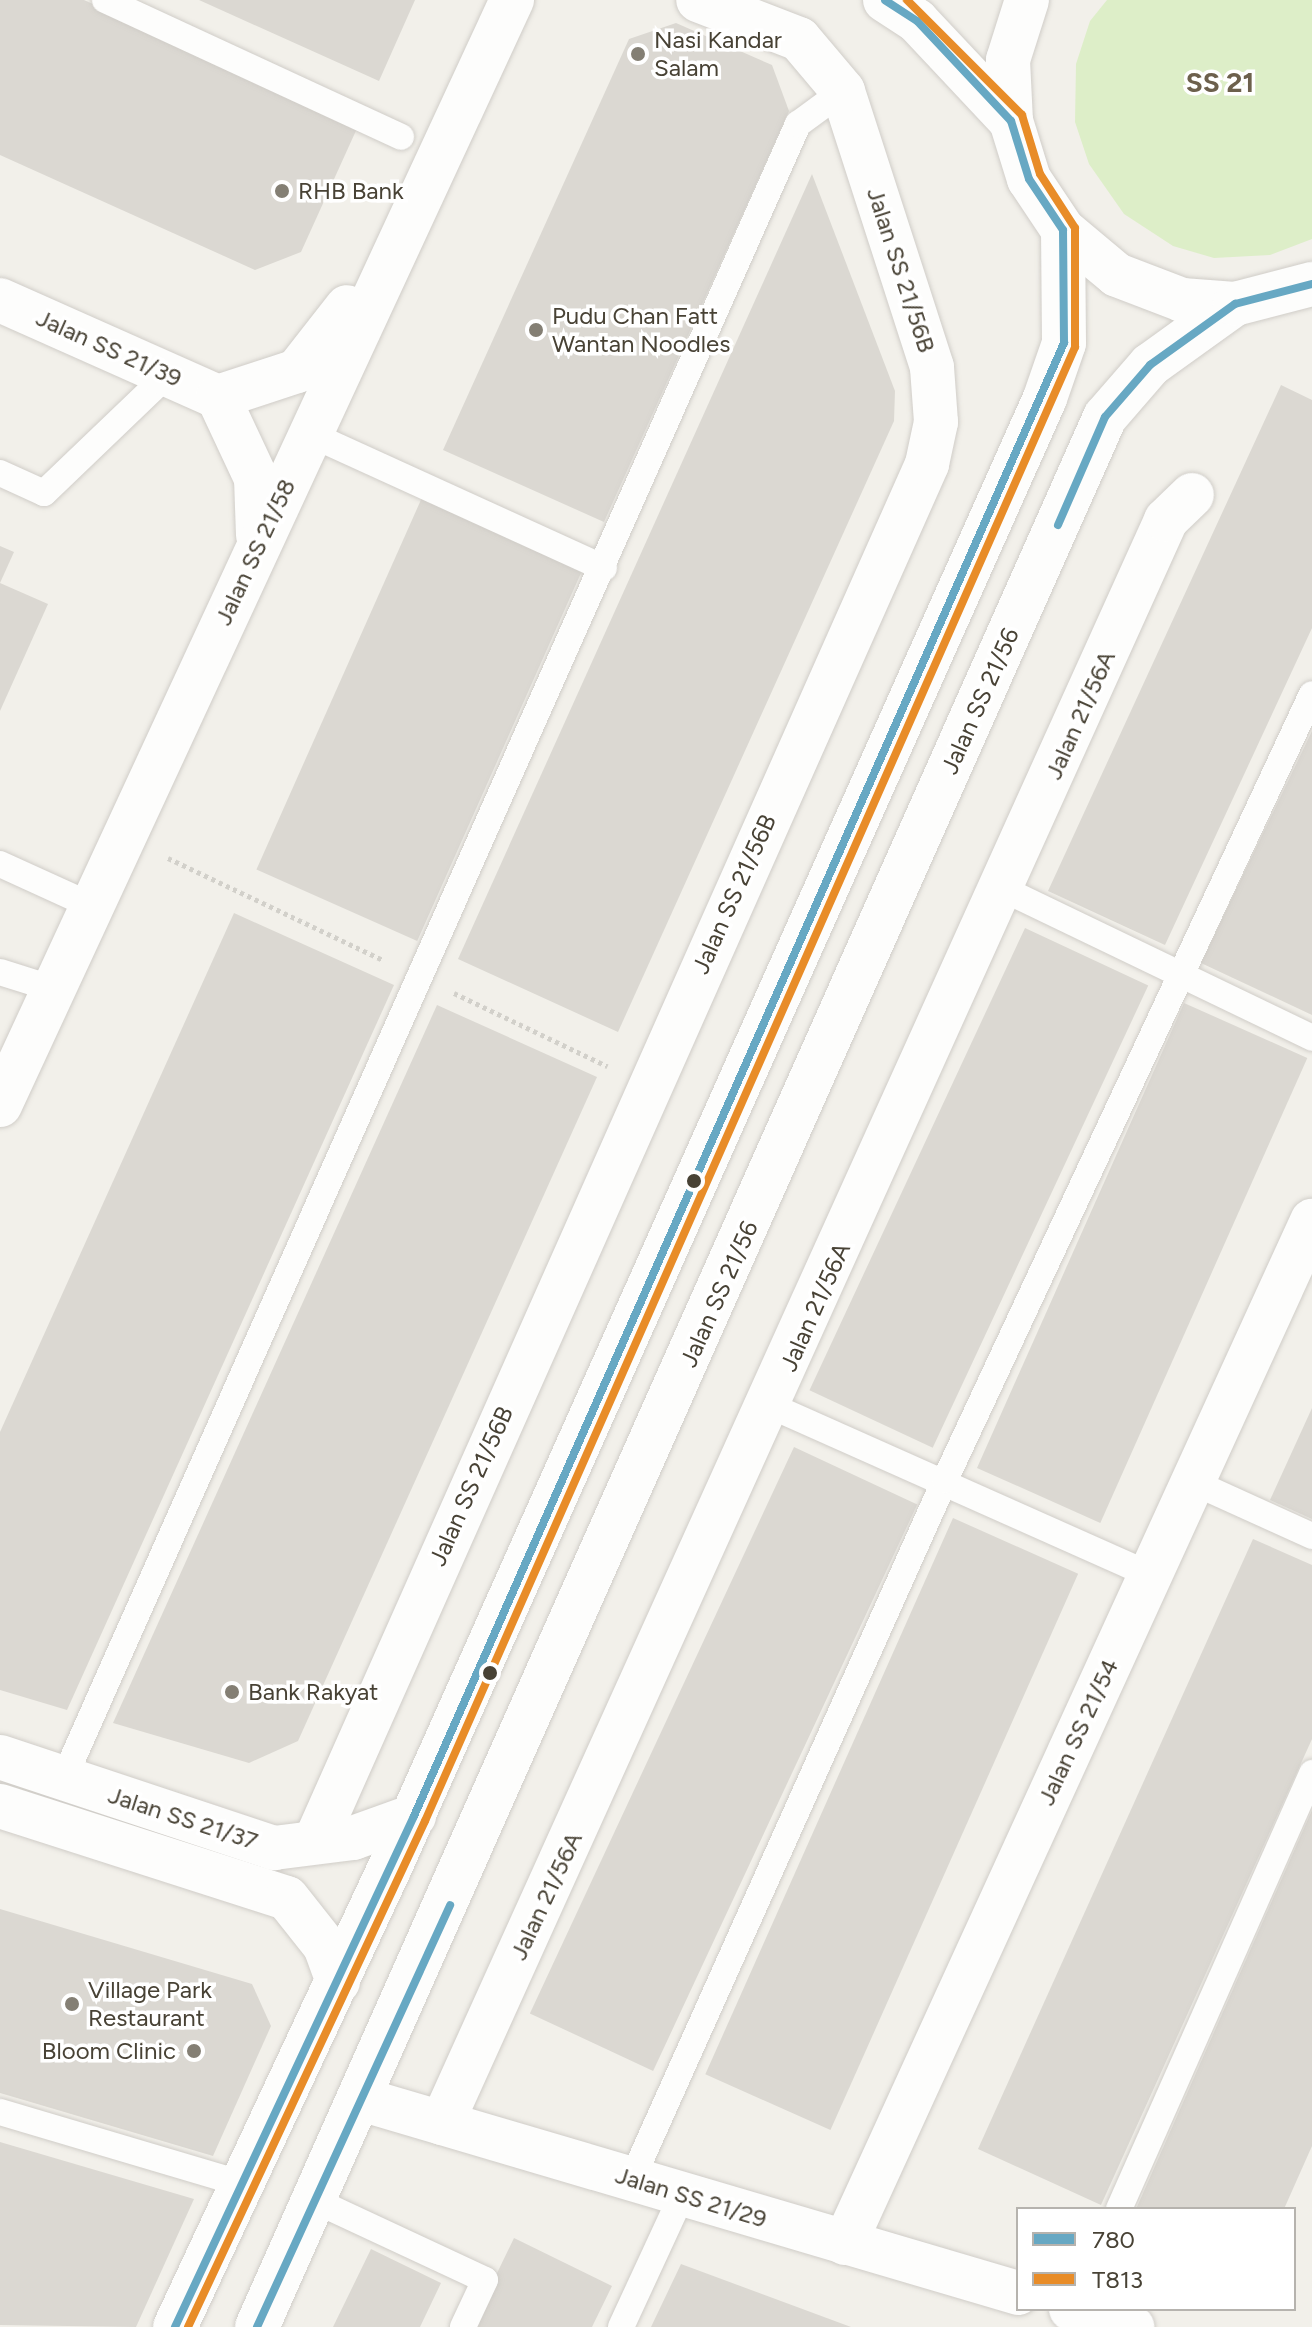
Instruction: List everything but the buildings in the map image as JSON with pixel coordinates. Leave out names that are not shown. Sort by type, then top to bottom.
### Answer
[{"type":"street","points":[[258,544],[256,478],[218,397],[297,371],[337,327],[492,0]]},
{"type":"street","name":"Jalan SS 21/58","points":[[0,1105],[512,0]]},
{"type":"street","name":"Jalan SS 21/56B","points":[[315,1842],[927,464],[936,422],[932,367],[843,91],[799,39],[698,0]]},
{"type":"street","points":[[885,0],[917,21],[1011,121]]},
{"type":"street","points":[[1027,0],[1008,60],[1011,121],[1029,179],[1063,230],[1117,275],[1182,300],[1235,304],[1312,284]]},
{"type":"street","points":[[175,2327],[414,1816],[1045,398],[1064,343],[1063,230]]},
{"type":"street","name":"Jalan SS 21/39","points":[[0,300],[218,397]]},
{"type":"street","name":"Jalan SS 21/56","points":[[257,2327],[364,2100],[1105,417],[1150,365],[1235,304]]},
{"type":"street","name":"Jalan 21/56A","points":[[442,2123],[771,1406],[1166,520],[1192,495]]},
{"type":"street","name":"Jalan SS 21/54","points":[[845,2243],[1312,1221]]},
{"type":"street","name":"Jalan SS 21/37","points":[[0,1757],[274,1848],[353,1838],[414,1816]]},
{"type":"street","name":"Jalan SS 21/37","points":[[0,1806],[287,1898],[325,1946],[338,1982]]},
{"type":"street","name":"Jalan SS 21/29","points":[[364,2100],[1016,2292]]},
{"type":"street","points":[[1080,2311],[1132,2327]]},
{"type":"lane","points":[[105,0],[401,137]]},
{"type":"lane","points":[[64,1778],[604,568],[798,124],[843,91]]},
{"type":"lane","points":[[0,473],[44,493],[167,375]]},
{"type":"lane","points":[[310,434],[604,568]]},
{"type":"lane","points":[[632,2179],[945,1480],[1312,694]]},
{"type":"lane","points":[[0,864],[92,906]]},
{"type":"lane","points":[[1003,889],[1312,1038]]},
{"type":"lane","points":[[0,972],[54,989]]},
{"type":"lane","points":[[771,1406],[945,1480],[1150,1575]]},
{"type":"lane","points":[[1193,1482],[1312,1536]]},
{"type":"lane","points":[[1120,2207],[1312,1773]]},
{"type":"lane","points":[[0,2112],[240,2183]]},
{"type":"lane","points":[[621,2327],[682,2195]]},
{"type":"lane","points":[[318,2202],[485,2280],[463,2327]]},
{"type":"green space","points":[[1107,0],[1312,0],[1312,239],[1270,255],[1214,258],[1173,246],[1124,214],[1089,164],[1075,122],[1076,64],[1090,21]]},
{"type":"transit line","name":"780","points":[[175,2327],[414,1816],[1064,343],[1063,230],[1029,179],[1011,121],[917,21],[885,0]]},
{"type":"transit line","name":"T813","points":[[188,2327],[425,1821],[1075,347],[1075,228],[1040,174],[1022,115],[907,0]]},
{"type":"transit line","name":"780","points":[[1058,525],[1105,417],[1150,365],[1235,304],[1312,284]]},
{"type":"transit line","name":"780","points":[[257,2327],[450,1905]]},
{"type":"place","name":"Nasi Kandar Salam","points":[[638,54]]},
{"type":"place","name":"RHB Bank","points":[[282,191]]},
{"type":"place","name":"Pudu Chan Fatt Wantan Noodles","points":[[536,330]]},
{"type":"place","name":"Bank Rakyat","points":[[232,1692]]},
{"type":"place","name":"Village Park Restaurant","points":[[72,2004]]},
{"type":"place","name":"Bloom Clinic","points":[[194,2051]]},
{"type":"district","name":"SS 21","points":[[1220,82]]}]
